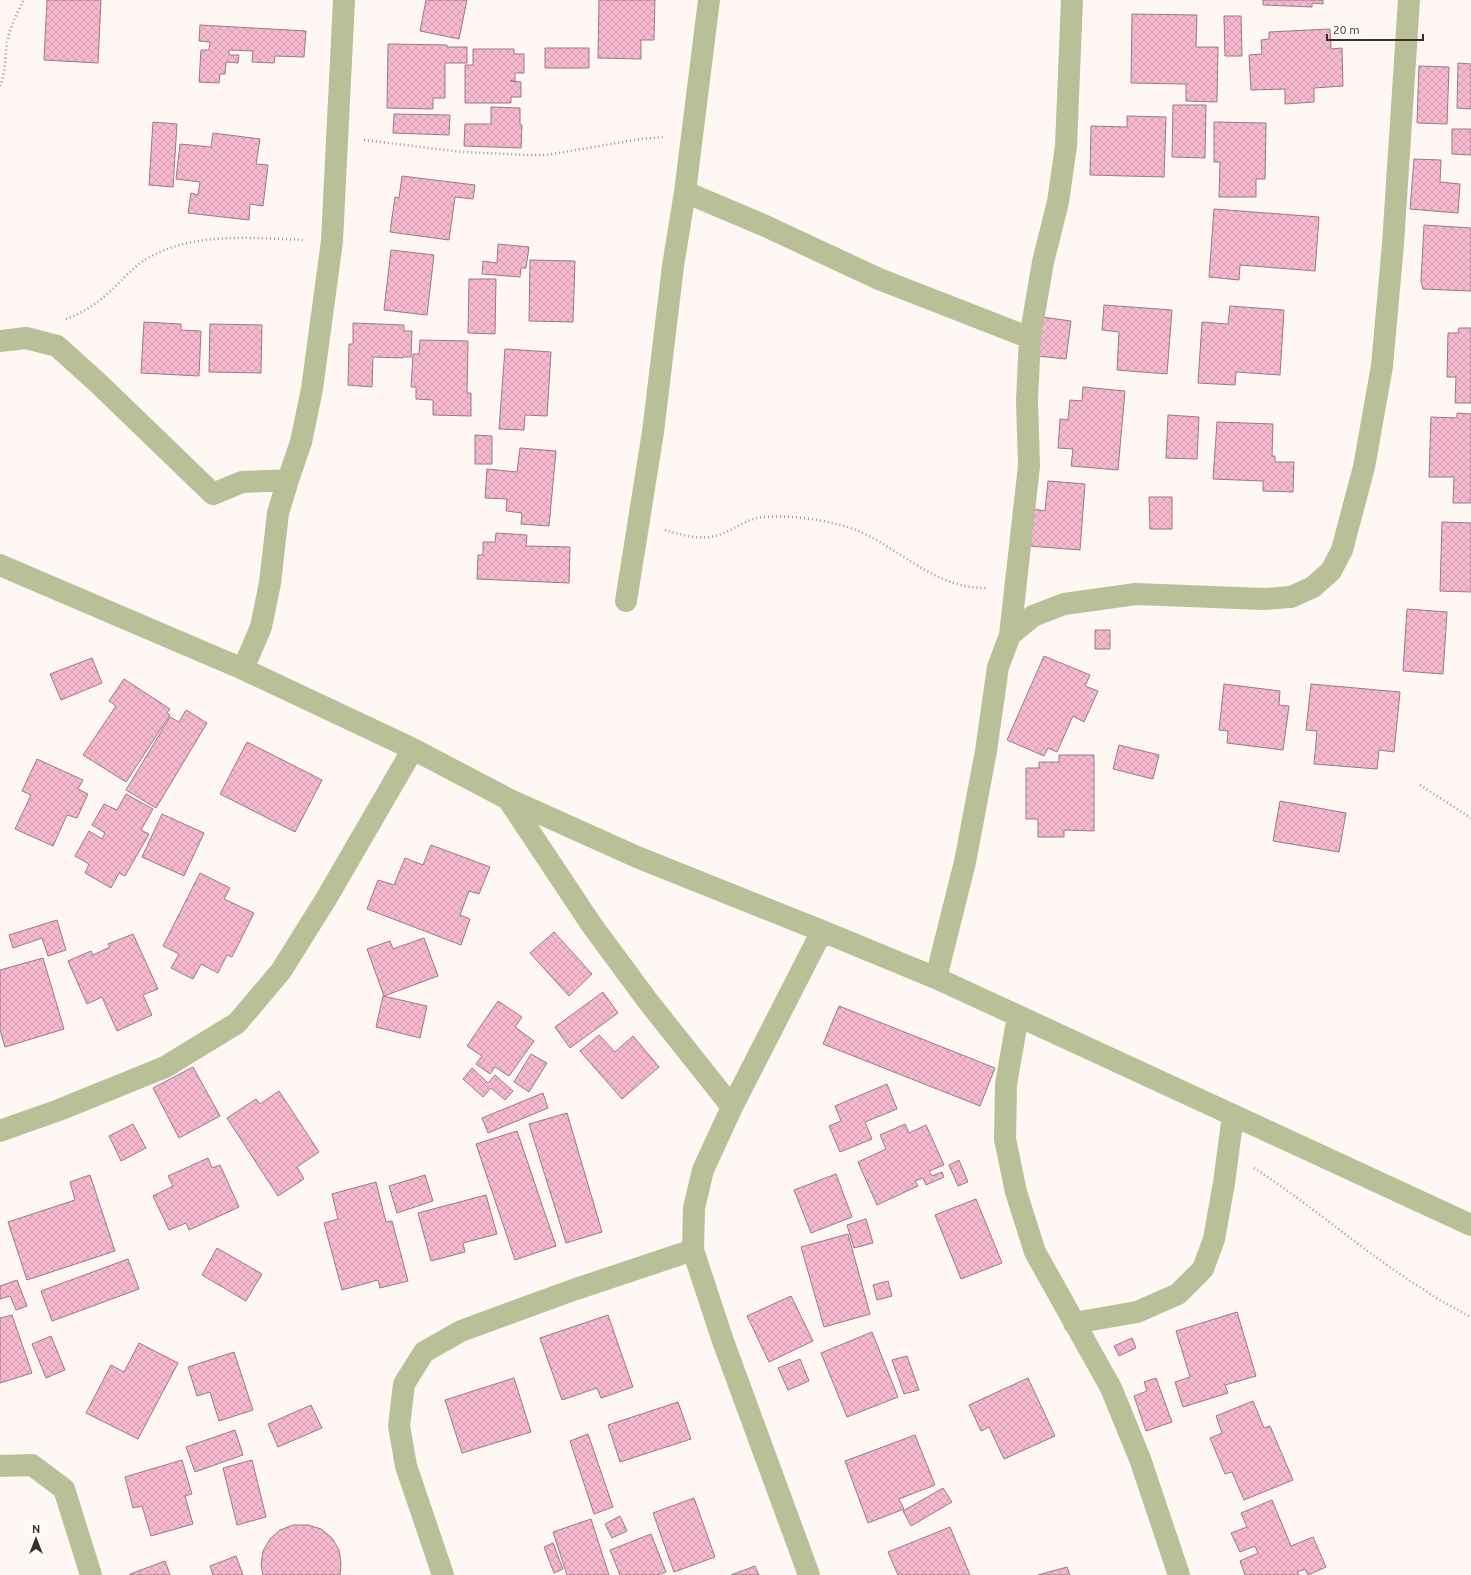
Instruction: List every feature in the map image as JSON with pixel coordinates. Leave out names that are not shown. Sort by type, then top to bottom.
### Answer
[{"type":"street","points":[[244,670],[261,627],[270,583],[278,513],[301,442],[312,389],[332,241],[344,0]]},
{"type":"street","points":[[626,601],[640,522],[653,432],[673,266],[685,192],[709,0]]},
{"type":"street","points":[[936,978],[965,862],[986,751],[998,667],[1010,636],[1029,466],[1027,400],[1030,338],[1043,262],[1058,202],[1066,146],[1072,0]]},
{"type":"street","points":[[1010,636],[1032,616],[1064,604],[1136,594],[1264,599],[1291,597],[1313,587],[1330,571],[1342,550],[1364,467],[1382,366],[1393,244],[1409,0]]},
{"type":"street","points":[[685,192],[761,224],[879,279],[1030,338]]},
{"type":"street","points":[[0,341],[26,338],[57,346],[98,383],[213,494],[242,482],[288,480]]},
{"type":"street","points":[[0,565],[244,670],[413,749],[508,799],[637,857],[936,978],[1471,1225]]},
{"type":"street","points":[[0,1131],[59,1110],[165,1067],[236,1023],[281,971],[326,899],[413,749]]},
{"type":"street","points":[[508,799],[591,924],[647,1000],[732,1107]]},
{"type":"street","points":[[810,1575],[723,1341],[693,1250],[694,1208],[703,1170],[732,1107],[822,931]]},
{"type":"street","points":[[1018,1016],[1006,1084],[1005,1139],[1016,1192],[1035,1252],[1111,1388],[1140,1459],[1179,1575]]},
{"type":"street","points":[[1074,1323],[1137,1312],[1178,1294],[1203,1270],[1214,1239],[1233,1115]]},
{"type":"street","points":[[443,1575],[406,1466],[399,1426],[404,1384],[424,1352],[461,1331],[573,1290],[693,1250]]},
{"type":"street","points":[[0,1466],[32,1465],[64,1489],[91,1575]]},
{"type":"path","points":[[0,86],[3,79],[8,39],[16,15],[24,0]]},
{"type":"path","points":[[338,137],[462,152],[546,155],[642,139],[692,136]]},
{"type":"path","points":[[63,319],[78,315],[105,297],[143,262],[163,251],[189,242],[223,239],[332,241]]},
{"type":"path","points":[[640,522],[681,535],[698,538],[718,536],[741,524],[757,518],[781,516],[836,524],[860,531],[916,566],[939,578],[960,586],[1015,588]]},
{"type":"path","points":[[1420,785],[1471,818]]},
{"type":"path","points":[[1228,1151],[1283,1186],[1375,1256],[1426,1291],[1471,1317]]},
{"type":"building","points":[[47,0],[101,0],[98,63],[44,60]]},
{"type":"building","points":[[426,0],[467,0],[459,39],[420,31]]},
{"type":"building","points":[[599,0],[655,0],[654,40],[641,40],[641,59],[598,58]]},
{"type":"building","points":[[1263,0],[1323,0],[1323,4],[1312,3],[1312,7],[1263,5]]},
{"type":"building","points":[[1132,14],[1197,15],[1196,47],[1218,47],[1217,102],[1186,101],[1186,84],[1131,83]]},
{"type":"building","points":[[1224,16],[1241,16],[1242,56],[1225,56]]},
{"type":"building","points":[[200,25],[306,31],[304,57],[275,56],[274,63],[252,62],[253,51],[229,50],[229,55],[239,55],[238,63],[226,62],[225,74],[220,74],[219,83],[199,82],[201,50],[209,50],[210,42],[199,41]]},
{"type":"building","points":[[1330,29],[1331,49],[1342,48],[1343,86],[1314,88],[1314,102],[1285,104],[1285,89],[1251,90],[1249,55],[1262,54],[1261,40],[1269,39],[1269,32]]},
{"type":"building","points":[[388,44],[447,45],[447,47],[467,47],[467,63],[445,63],[445,98],[433,98],[433,109],[387,108]]},
{"type":"building","points":[[545,48],[589,48],[589,68],[545,68]]},
{"type":"building","points":[[473,49],[514,49],[514,54],[524,54],[524,73],[515,73],[515,81],[510,81],[521,82],[521,97],[511,97],[511,103],[465,103],[465,65],[473,65]]},
{"type":"building","points":[[1458,63],[1471,64],[1471,109],[1457,108]]},
{"type":"building","points":[[1419,66],[1449,67],[1447,124],[1417,123]]},
{"type":"building","points":[[1173,105],[1206,105],[1205,158],[1172,157]]},
{"type":"building","points":[[491,107],[520,108],[520,125],[522,125],[521,148],[464,146],[465,124],[491,124]]},
{"type":"building","points":[[394,114],[450,115],[449,135],[393,133]]},
{"type":"building","points":[[1127,116],[1166,117],[1164,177],[1090,175],[1091,126],[1127,127]]},
{"type":"building","points":[[153,122],[177,124],[173,187],[149,185]]},
{"type":"building","points":[[1214,122],[1266,123],[1265,179],[1256,179],[1256,197],[1219,197],[1220,162],[1214,162]]},
{"type":"building","points":[[1452,129],[1471,129],[1471,155],[1452,154]]},
{"type":"building","points":[[213,133],[260,139],[256,164],[268,165],[263,206],[250,204],[249,220],[188,213],[191,193],[198,195],[200,182],[176,179],[180,144],[211,147]]},
{"type":"building","points":[[1414,159],[1441,160],[1440,182],[1460,184],[1458,213],[1410,209]]},
{"type":"building","points":[[402,176],[475,185],[473,199],[455,197],[449,240],[390,232],[395,197],[399,198]]},
{"type":"building","points":[[1214,209],[1319,217],[1315,271],[1240,265],[1239,280],[1209,277]]},
{"type":"building","points":[[1424,225],[1471,228],[1471,291],[1423,289],[1421,281]]},
{"type":"building","points":[[498,244],[529,247],[526,268],[521,268],[520,277],[482,274],[483,261],[497,263]]},
{"type":"building","points":[[391,250],[434,255],[427,315],[384,310]]},
{"type":"building","points":[[530,260],[575,261],[573,322],[529,321]]},
{"type":"building","points":[[469,279],[496,279],[495,334],[468,333]]},
{"type":"building","points":[[1104,305],[1172,310],[1167,374],[1117,370],[1119,332],[1102,330]]},
{"type":"building","points":[[1230,306],[1284,310],[1280,375],[1236,372],[1235,385],[1198,383],[1202,322],[1228,324]]},
{"type":"building","points":[[1042,317],[1071,321],[1066,359],[1037,356]]},
{"type":"building","points":[[144,322],[181,324],[181,330],[201,331],[199,376],[141,373]]},
{"type":"building","points":[[353,323],[404,325],[404,331],[412,331],[411,357],[373,357],[372,387],[348,385],[349,344],[353,344]]},
{"type":"building","points":[[210,324],[262,325],[261,373],[209,372]]},
{"type":"building","points":[[1459,328],[1471,328],[1471,403],[1455,403],[1456,377],[1447,377],[1448,333],[1458,333]]},
{"type":"building","points":[[420,340],[468,341],[467,393],[471,393],[471,416],[433,415],[433,400],[416,399],[416,387],[411,387],[413,354],[419,354]]},
{"type":"building","points":[[505,349],[551,352],[547,416],[525,415],[524,430],[499,429]]},
{"type":"building","points":[[1083,387],[1125,391],[1118,470],[1071,466],[1073,449],[1058,448],[1060,419],[1068,420],[1070,400],[1082,401]]},
{"type":"building","points":[[1457,413],[1471,414],[1471,503],[1453,503],[1454,477],[1429,477],[1431,417],[1457,418]]},
{"type":"building","points":[[1168,415],[1199,417],[1197,459],[1166,458]]},
{"type":"building","points":[[1217,422],[1273,424],[1272,456],[1275,456],[1275,462],[1294,462],[1293,492],[1263,491],[1263,481],[1213,479]]},
{"type":"building","points":[[475,435],[492,436],[492,464],[475,464]]},
{"type":"building","points":[[520,448],[556,451],[549,526],[521,524],[522,513],[506,511],[507,499],[485,498],[487,469],[517,472]]},
{"type":"building","points":[[1048,481],[1085,484],[1080,550],[1029,546],[1033,509],[1045,511]]},
{"type":"building","points":[[1149,497],[1172,497],[1172,529],[1150,529]]},
{"type":"building","points":[[1442,522],[1471,523],[1471,592],[1440,591]]},
{"type":"building","points":[[496,533],[527,535],[526,546],[570,547],[569,583],[477,579],[478,555],[483,555],[483,542],[495,542]]},
{"type":"building","points":[[1407,609],[1447,612],[1443,674],[1403,671]]},
{"type":"building","points":[[1095,630],[1110,630],[1110,649],[1095,649]]},
{"type":"building","points":[[1044,656],[1090,675],[1085,686],[1098,691],[1084,722],[1073,716],[1057,752],[1048,748],[1044,756],[1007,740]]},
{"type":"building","points":[[92,658],[102,683],[61,700],[50,674]]},
{"type":"building","points":[[124,679],[170,709],[167,713],[170,715],[126,782],[83,755],[116,706],[109,701]]},
{"type":"building","points":[[1224,684],[1280,691],[1279,705],[1289,706],[1283,750],[1227,743],[1228,731],[1219,730]]},
{"type":"building","points":[[1311,684],[1400,692],[1394,752],[1379,750],[1377,769],[1314,764],[1317,731],[1306,730]]},
{"type":"building","points":[[186,710],[207,723],[156,808],[126,790],[170,717],[179,722]]},
{"type":"building","points":[[247,742],[322,780],[295,832],[220,794]]},
{"type":"building","points":[[1119,745],[1159,755],[1153,779],[1113,769]]},
{"type":"building","points":[[1059,755],[1094,755],[1094,831],[1064,830],[1064,837],[1038,837],[1038,819],[1026,819],[1026,768],[1039,768],[1039,762],[1059,762]]},
{"type":"building","points":[[37,759],[83,780],[78,789],[88,794],[77,818],[67,815],[53,846],[15,829],[31,795],[22,791]]},
{"type":"building","points":[[126,794],[153,809],[141,830],[149,834],[125,876],[119,873],[111,888],[85,873],[89,864],[75,856],[89,831],[102,839],[105,833],[92,825],[104,804],[117,810]]},
{"type":"building","points":[[1280,801],[1346,813],[1339,852],[1273,841]]},
{"type":"building","points":[[162,814],[204,833],[184,876],[142,857]]},
{"type":"building","points":[[431,845],[490,867],[479,894],[469,891],[460,915],[470,919],[461,945],[367,909],[378,880],[394,885],[405,858],[423,865]]},
{"type":"building","points":[[200,873],[230,888],[224,899],[254,913],[232,957],[227,955],[218,973],[201,964],[193,979],[171,968],[179,954],[163,946]]},
{"type":"building","points":[[57,920],[66,950],[48,956],[42,938],[13,948],[9,935]]},
{"type":"building","points":[[554,932],[592,974],[569,996],[530,953]]},
{"type":"building","points":[[133,934],[158,989],[143,995],[152,1015],[117,1031],[102,997],[87,1004],[68,961],[91,951],[93,955],[110,947],[108,944]]},
{"type":"building","points":[[424,938],[438,976],[384,996],[367,949],[390,941],[393,949]]},
{"type":"building","points":[[43,958],[64,1029],[5,1047],[0,1030],[0,970]]},
{"type":"building","points":[[603,992],[618,1013],[570,1048],[555,1027]]},
{"type":"building","points":[[383,996],[427,1006],[420,1038],[376,1027]]},
{"type":"building","points":[[498,1001],[522,1017],[515,1027],[534,1041],[509,1076],[495,1067],[490,1074],[476,1064],[482,1056],[467,1046]]},
{"type":"building","points":[[839,1006],[995,1068],[980,1106],[823,1044]]},
{"type":"building","points":[[599,1035],[615,1052],[633,1036],[659,1067],[622,1099],[580,1051]]},
{"type":"building","points":[[531,1054],[547,1063],[529,1092],[514,1082]]},
{"type":"building","points":[[193,1067],[220,1116],[179,1138],[153,1088]]},
{"type":"building","points":[[472,1068],[488,1083],[495,1075],[513,1091],[505,1100],[491,1088],[483,1097],[463,1079]]},
{"type":"building","points":[[887,1084],[897,1109],[865,1122],[872,1139],[840,1152],[829,1126],[841,1121],[835,1106]]},
{"type":"building","points":[[279,1091],[319,1152],[297,1167],[304,1179],[278,1196],[227,1118],[256,1099],[260,1104]]},
{"type":"building","points":[[543,1093],[548,1108],[488,1133],[482,1118]]},
{"type":"building","points":[[567,1113],[602,1232],[566,1243],[529,1124]]},
{"type":"building","points":[[133,1124],[146,1148],[121,1161],[109,1136]]},
{"type":"building","points":[[905,1124],[909,1133],[926,1125],[944,1165],[929,1171],[932,1176],[942,1172],[944,1177],[926,1185],[923,1178],[915,1181],[918,1186],[877,1205],[858,1162],[886,1149],[880,1135]]},
{"type":"building","points":[[517,1131],[556,1246],[515,1260],[476,1144]]},
{"type":"building","points":[[208,1158],[212,1168],[220,1165],[239,1207],[189,1230],[186,1223],[169,1230],[153,1196],[173,1186],[168,1176]]},
{"type":"building","points":[[959,1160],[968,1182],[958,1186],[949,1165]]},
{"type":"building","points":[[836,1174],[852,1217],[811,1233],[794,1190]]},
{"type":"building","points":[[90,1175],[115,1251],[27,1280],[8,1222],[75,1200],[70,1182]]},
{"type":"building","points":[[425,1175],[433,1201],[397,1213],[389,1186]]},
{"type":"building","points":[[376,1182],[386,1222],[392,1221],[408,1281],[380,1288],[378,1280],[342,1290],[324,1223],[338,1219],[332,1194]]},
{"type":"building","points":[[486,1195],[497,1234],[463,1243],[465,1252],[431,1261],[418,1213]]},
{"type":"building","points":[[976,1199],[1002,1263],[961,1279],[935,1215]]},
{"type":"building","points":[[866,1219],[873,1243],[854,1248],[847,1225]]},
{"type":"building","points":[[848,1234],[870,1314],[824,1327],[801,1247]]},
{"type":"building","points":[[217,1248],[262,1274],[246,1301],[202,1275]]},
{"type":"building","points":[[128,1259],[139,1289],[52,1321],[41,1291]]},
{"type":"building","points":[[17,1280],[27,1306],[16,1310],[10,1296],[0,1299],[0,1286]]},
{"type":"building","points":[[888,1281],[892,1296],[877,1300],[873,1285]]},
{"type":"building","points":[[791,1296],[813,1341],[769,1362],[747,1316]]},
{"type":"building","points":[[1237,1312],[1256,1376],[1225,1385],[1228,1393],[1183,1407],[1175,1382],[1190,1377],[1176,1331]]},
{"type":"building","points":[[12,1315],[32,1373],[0,1383],[0,1318]]},
{"type":"building","points":[[608,1315],[633,1387],[601,1398],[597,1388],[562,1400],[540,1338]]},
{"type":"building","points":[[872,1332],[898,1397],[847,1417],[821,1353]]},
{"type":"building","points":[[51,1336],[65,1370],[46,1378],[32,1344]]},
{"type":"building","points":[[1132,1338],[1136,1348],[1119,1356],[1114,1346]]},
{"type":"building","points":[[139,1343],[178,1363],[138,1439],[86,1413],[111,1365],[124,1372]]},
{"type":"building","points":[[234,1352],[253,1410],[219,1421],[210,1392],[197,1396],[188,1367]]},
{"type":"building","points":[[907,1356],[919,1390],[904,1394],[892,1360]]},
{"type":"building","points":[[800,1359],[809,1381],[788,1390],[778,1368]]},
{"type":"building","points":[[514,1378],[531,1432],[462,1453],[445,1400]]},
{"type":"building","points":[[1028,1378],[1055,1436],[1004,1459],[989,1427],[981,1431],[969,1405]]},
{"type":"building","points":[[1156,1378],[1172,1422],[1146,1431],[1134,1396],[1147,1391],[1144,1382]]},
{"type":"building","points":[[1253,1401],[1264,1428],[1270,1426],[1293,1480],[1244,1500],[1232,1472],[1225,1474],[1210,1438],[1222,1433],[1216,1416]]},
{"type":"building","points":[[678,1402],[691,1439],[620,1462],[608,1425]]},
{"type":"building","points":[[311,1405],[322,1428],[278,1447],[268,1424]]},
{"type":"building","points":[[235,1430],[243,1455],[195,1472],[186,1447]]},
{"type":"building","points":[[588,1434],[613,1507],[594,1514],[570,1441]]},
{"type":"building","points":[[915,1435],[935,1485],[899,1499],[904,1509],[868,1523],[845,1461]]},
{"type":"building","points":[[182,1460],[192,1494],[185,1496],[193,1524],[151,1536],[142,1506],[133,1508],[125,1477]]},
{"type":"building","points":[[252,1460],[266,1517],[237,1525],[223,1468]]},
{"type":"building","points":[[943,1488],[952,1502],[911,1526],[903,1511]]},
{"type":"building","points":[[694,1498],[715,1557],[674,1572],[653,1513]]},
{"type":"building","points":[[1272,1500],[1291,1546],[1313,1537],[1326,1567],[1308,1575],[1305,1569],[1297,1572],[1299,1575],[1245,1575],[1240,1561],[1258,1553],[1255,1546],[1240,1552],[1231,1533],[1247,1527],[1241,1513]]},
{"type":"building","points":[[620,1516],[627,1531],[612,1538],[605,1524]]},
{"type":"building","points":[[591,1519],[609,1575],[567,1575],[553,1532]]},
{"type":"building","points":[[293,1525],[308,1525],[321,1529],[332,1538],[339,1550],[341,1563],[340,1575],[263,1575],[261,1565],[263,1551],[270,1539],[280,1530]]},
{"type":"building","points":[[950,1527],[970,1575],[898,1575],[888,1552]]},
{"type":"building","points":[[651,1534],[666,1572],[658,1575],[620,1575],[610,1550]]},
{"type":"building","points":[[553,1543],[563,1569],[554,1573],[544,1547]]},
{"type":"building","points":[[236,1556],[243,1575],[213,1575],[210,1566]]},
{"type":"building","points":[[165,1561],[170,1575],[130,1575],[130,1574]]},
{"type":"building","points":[[755,1566],[759,1575],[731,1575]]},
{"type":"building","points":[[1067,1567],[1070,1575],[1038,1575]]}]
